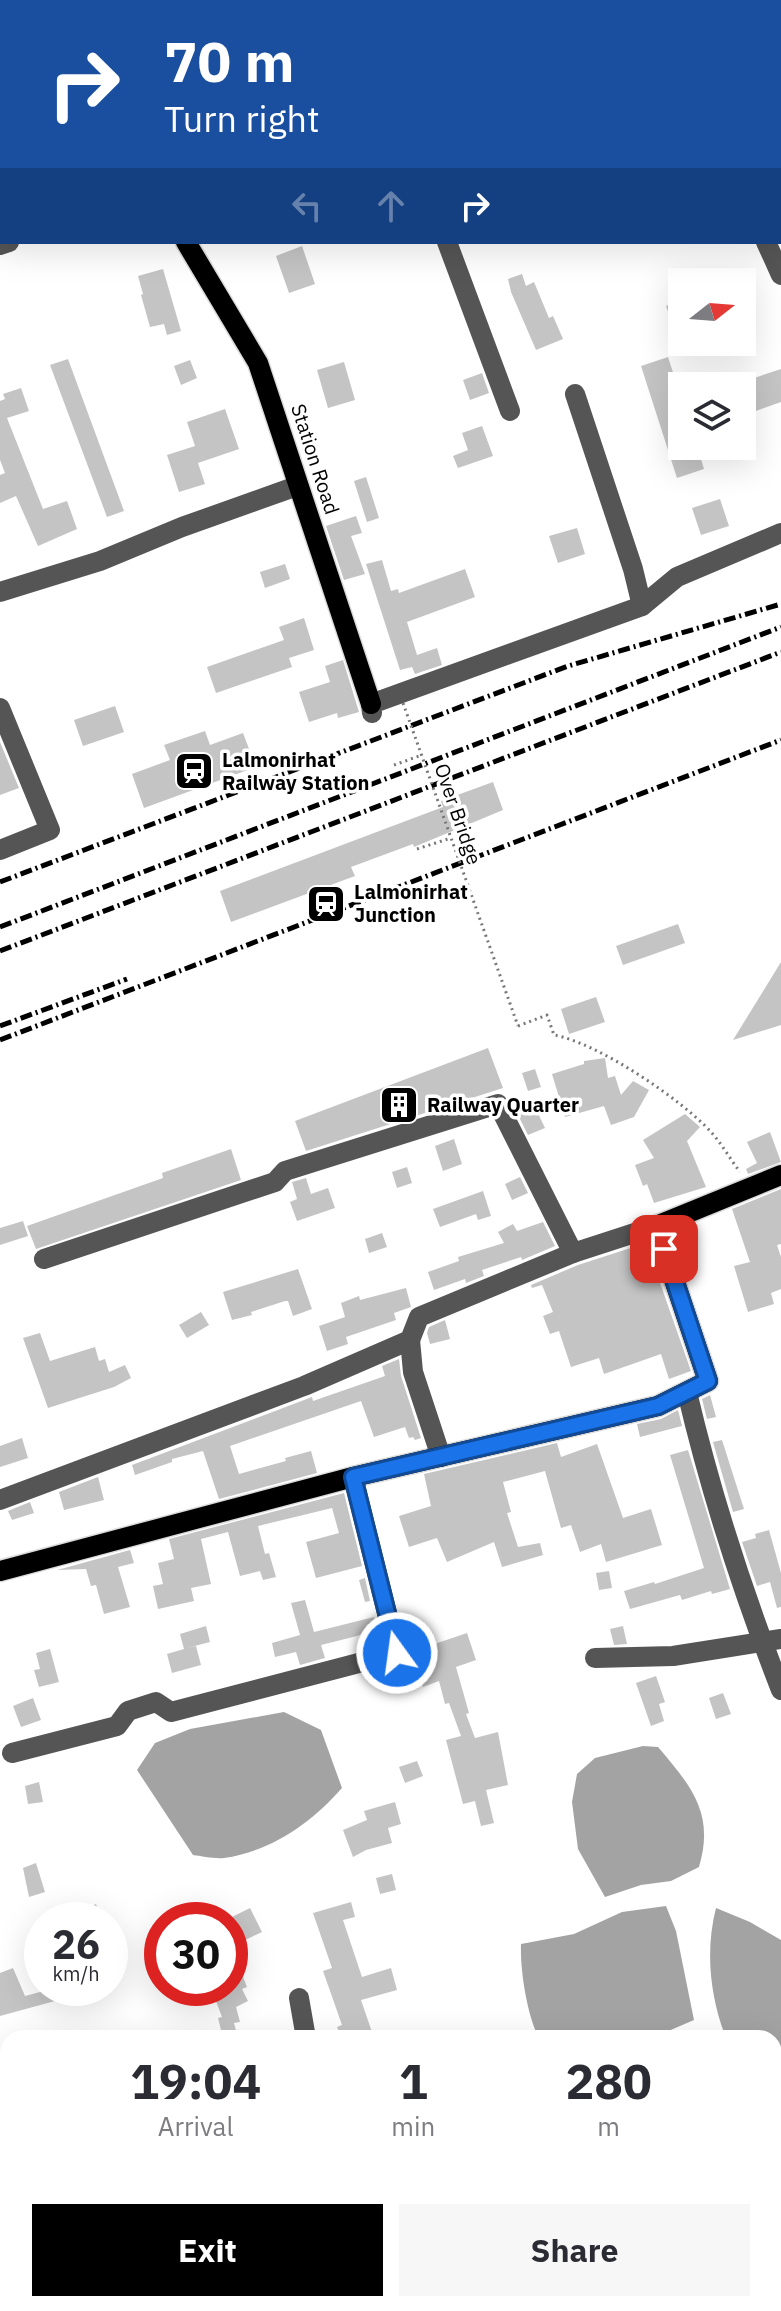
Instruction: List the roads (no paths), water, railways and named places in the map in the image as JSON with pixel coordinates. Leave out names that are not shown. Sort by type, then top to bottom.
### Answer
[{"type":"main road","name":"Station Road","points":[[187,244],[258,363],[371,708]]},
{"type":"main road","points":[[0,1571],[353,1477],[658,1406],[687,1392],[708,1381],[656,1226],[781,1175]]},
{"type":"street","points":[[448,244],[510,411]]},
{"type":"street","points":[[767,244],[781,275]]},
{"type":"street","points":[[575,394],[633,569],[642,606]]},
{"type":"street","points":[[0,592],[100,561],[182,527],[297,486]]},
{"type":"street","name":"Station Road","points":[[371,708],[642,606],[677,577],[781,533]]},
{"type":"street","points":[[0,708],[50,830],[0,850]]},
{"type":"street","points":[[44,1259],[275,1182],[285,1171],[498,1104],[573,1253]]},
{"type":"street","points":[[441,1457],[413,1372],[410,1340],[419,1317],[573,1253],[656,1226]]},
{"type":"street","points":[[0,1500],[248,1407],[410,1340]]},
{"type":"street","points":[[687,1392],[704,1464],[772,1641],[781,1690]]},
{"type":"street","points":[[12,1753],[117,1726],[128,1711],[156,1702],[171,1712],[397,1653],[353,1477]]},
{"type":"street","points":[[595,1658],[673,1656],[772,1641]]},
{"type":"street","points":[[299,1998],[305,2030]]},
{"type":"railway","points":[[0,882],[568,666],[781,604]]},
{"type":"railway","points":[[0,927],[781,627]]},
{"type":"railway","points":[[0,951],[781,652]]},
{"type":"railway","points":[[0,1040],[781,740]]},
{"type":"railway","points":[[0,1026],[127,979]]},
{"type":"place","name":"Lalmonirhat Railway Station","points":[[194,771]]},
{"type":"place","name":"Lalmonirhat Junction","points":[[326,904]]},
{"type":"place","name":"Railway Quarter","points":[[399,1105]]}]
